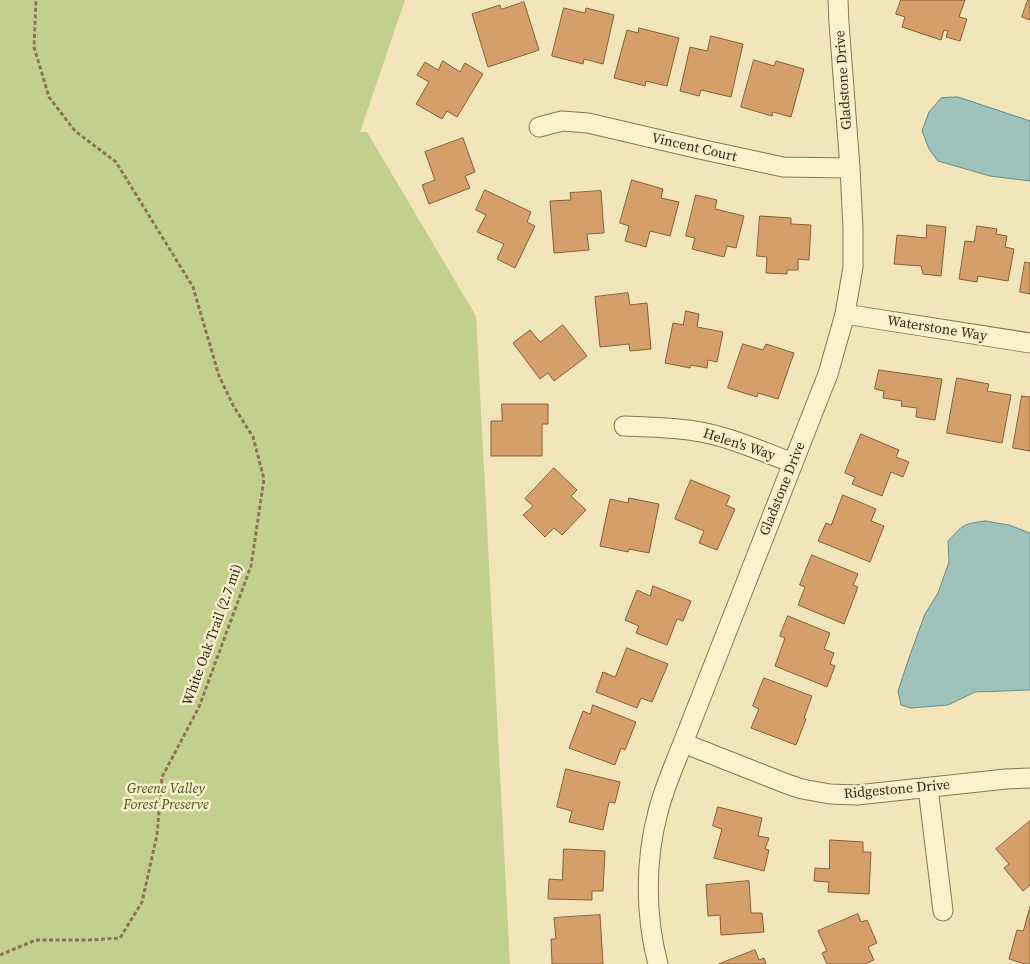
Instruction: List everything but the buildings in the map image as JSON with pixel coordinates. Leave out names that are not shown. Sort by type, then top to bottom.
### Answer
[{"type":"street","name":"Gladstone Drive","points":[[658,964],[651,930],[648,885],[650,858],[664,791],[828,374],[845,314],[853,267],[853,229],[838,0]]},
{"type":"street","name":"Vincent Court","points":[[539,127],[562,121],[588,123],[782,167],[850,168]]},
{"type":"street","name":"Waterstone Way","points":[[845,314],[1030,343]]},
{"type":"street","name":"Helen's Way","points":[[624,426],[672,428],[702,432],[793,463]]},
{"type":"street","name":"Ridgestone Drive","points":[[683,743],[787,784],[830,794],[857,795],[1030,778]]},
{"type":"street","points":[[928,788],[943,911]]},
{"type":"path","name":"White Oak Trail (2.7 mi)","points":[[0,955],[36,940],[120,938],[142,902],[156,835],[162,777],[199,707],[251,566],[264,479],[253,437],[234,407],[219,376],[193,288],[116,162],[75,131],[49,97],[34,47],[36,0]]},
{"type":"green space","name":"Greene Valley Forest Preserve","points":[[0,0],[405,0],[360,132],[367,132],[476,316],[510,964],[0,964]]},
{"type":"water","points":[[958,97],[1030,121],[1030,181],[990,176],[938,161],[929,149],[922,131],[929,112],[941,98]]},
{"type":"water","points":[[985,521],[1009,525],[1030,533],[1030,690],[975,692],[948,705],[911,708],[901,705],[898,691],[910,655],[925,614],[938,593],[949,562],[948,541],[964,526]]}]
